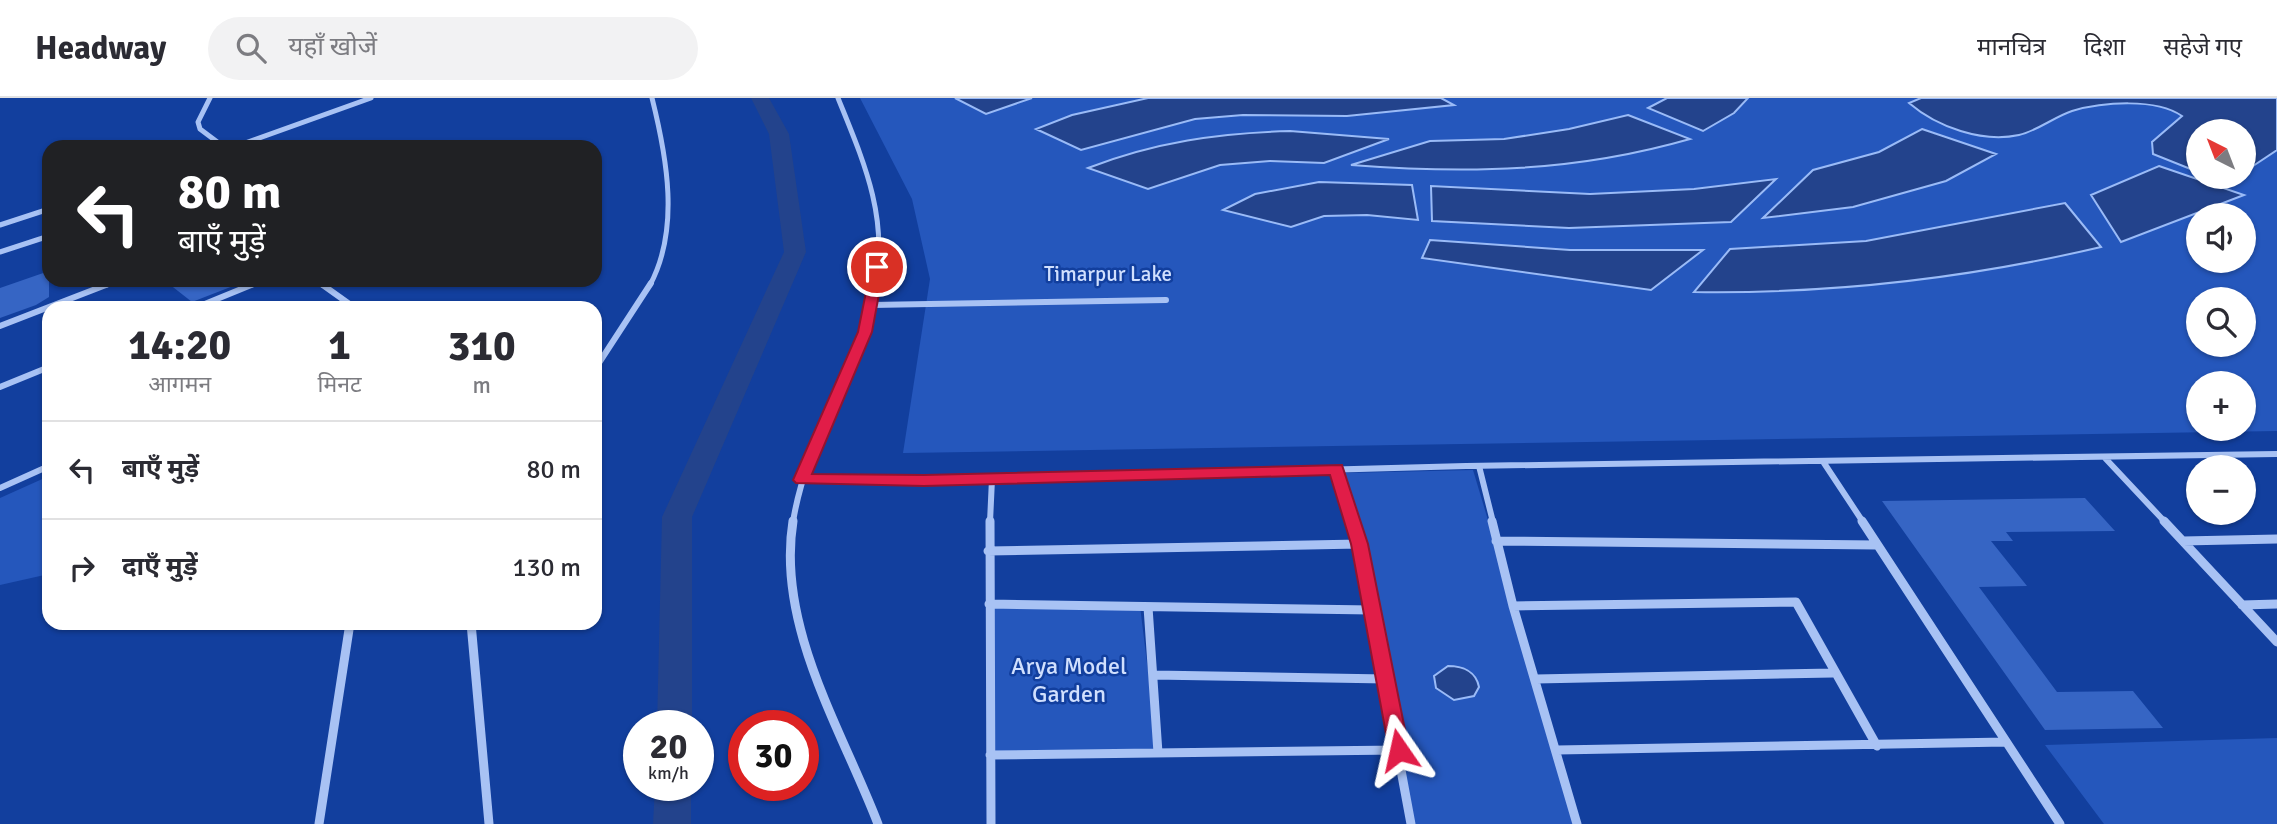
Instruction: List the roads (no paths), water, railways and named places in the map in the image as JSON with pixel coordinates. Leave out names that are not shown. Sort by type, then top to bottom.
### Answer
[{"type":"street","points":[[210,98],[198,122],[200,130],[214,140]]},
{"type":"street","points":[[254,140],[371,98]]},
{"type":"street","points":[[602,360],[617,340],[662,261],[668,204],[662,130],[652,98]]},
{"type":"street","points":[[838,98],[874,190],[879,217],[880,247],[865,332],[802,480],[792,527],[792,580],[805,644],[878,824]]},
{"type":"street","points":[[0,225],[42,211]]},
{"type":"street","points":[[0,252],[42,238]]},
{"type":"street","points":[[65,301],[102,287]]},
{"type":"street","points":[[212,301],[247,287]]},
{"type":"street","points":[[325,287],[345,301]]},
{"type":"street","points":[[871,305],[1167,300]]},
{"type":"street","points":[[0,326],[42,310]]},
{"type":"street","points":[[0,387],[42,370]]},
{"type":"street","points":[[802,480],[992,479],[1479,466],[1824,463],[2277,454]]},
{"type":"street","points":[[2105,458],[2277,642]]},
{"type":"street","points":[[1824,463],[2060,824]]},
{"type":"street","points":[[1479,466],[1513,606],[1577,824]]},
{"type":"street","points":[[0,488],[42,469]]},
{"type":"street","points":[[1336,469],[1359,544],[1399,750],[1410,824]]},
{"type":"street","points":[[991,824],[988,551],[992,479]]},
{"type":"street","points":[[2183,541],[2277,539]]},
{"type":"street","points":[[1496,541],[1877,545]]},
{"type":"street","points":[[988,551],[1359,544]]},
{"type":"street","points":[[1513,606],[1796,602],[1833,673],[1877,746]]},
{"type":"street","points":[[989,604],[1372,610]]},
{"type":"street","points":[[2242,605],[2277,604]]},
{"type":"street","points":[[1148,607],[1158,753]]},
{"type":"street","points":[[319,824],[349,630]]},
{"type":"street","points":[[472,630],[489,824]]},
{"type":"street","points":[[1536,679],[1833,673]]},
{"type":"street","points":[[1154,675],[1385,679]]},
{"type":"street","points":[[1557,750],[2006,742]]},
{"type":"street","points":[[990,755],[1399,750]]},
{"type":"waterway","points":[[674,710],[677,517],[795,252],[779,134],[760,98]]},
{"type":"waterway","points":[[672,824],[673,801]]},
{"type":"park label","name":"Timarpur Lake","points":[[1108,274]]},
{"type":"park label","name":"Arya Model Garden","points":[[1069,680]]}]
